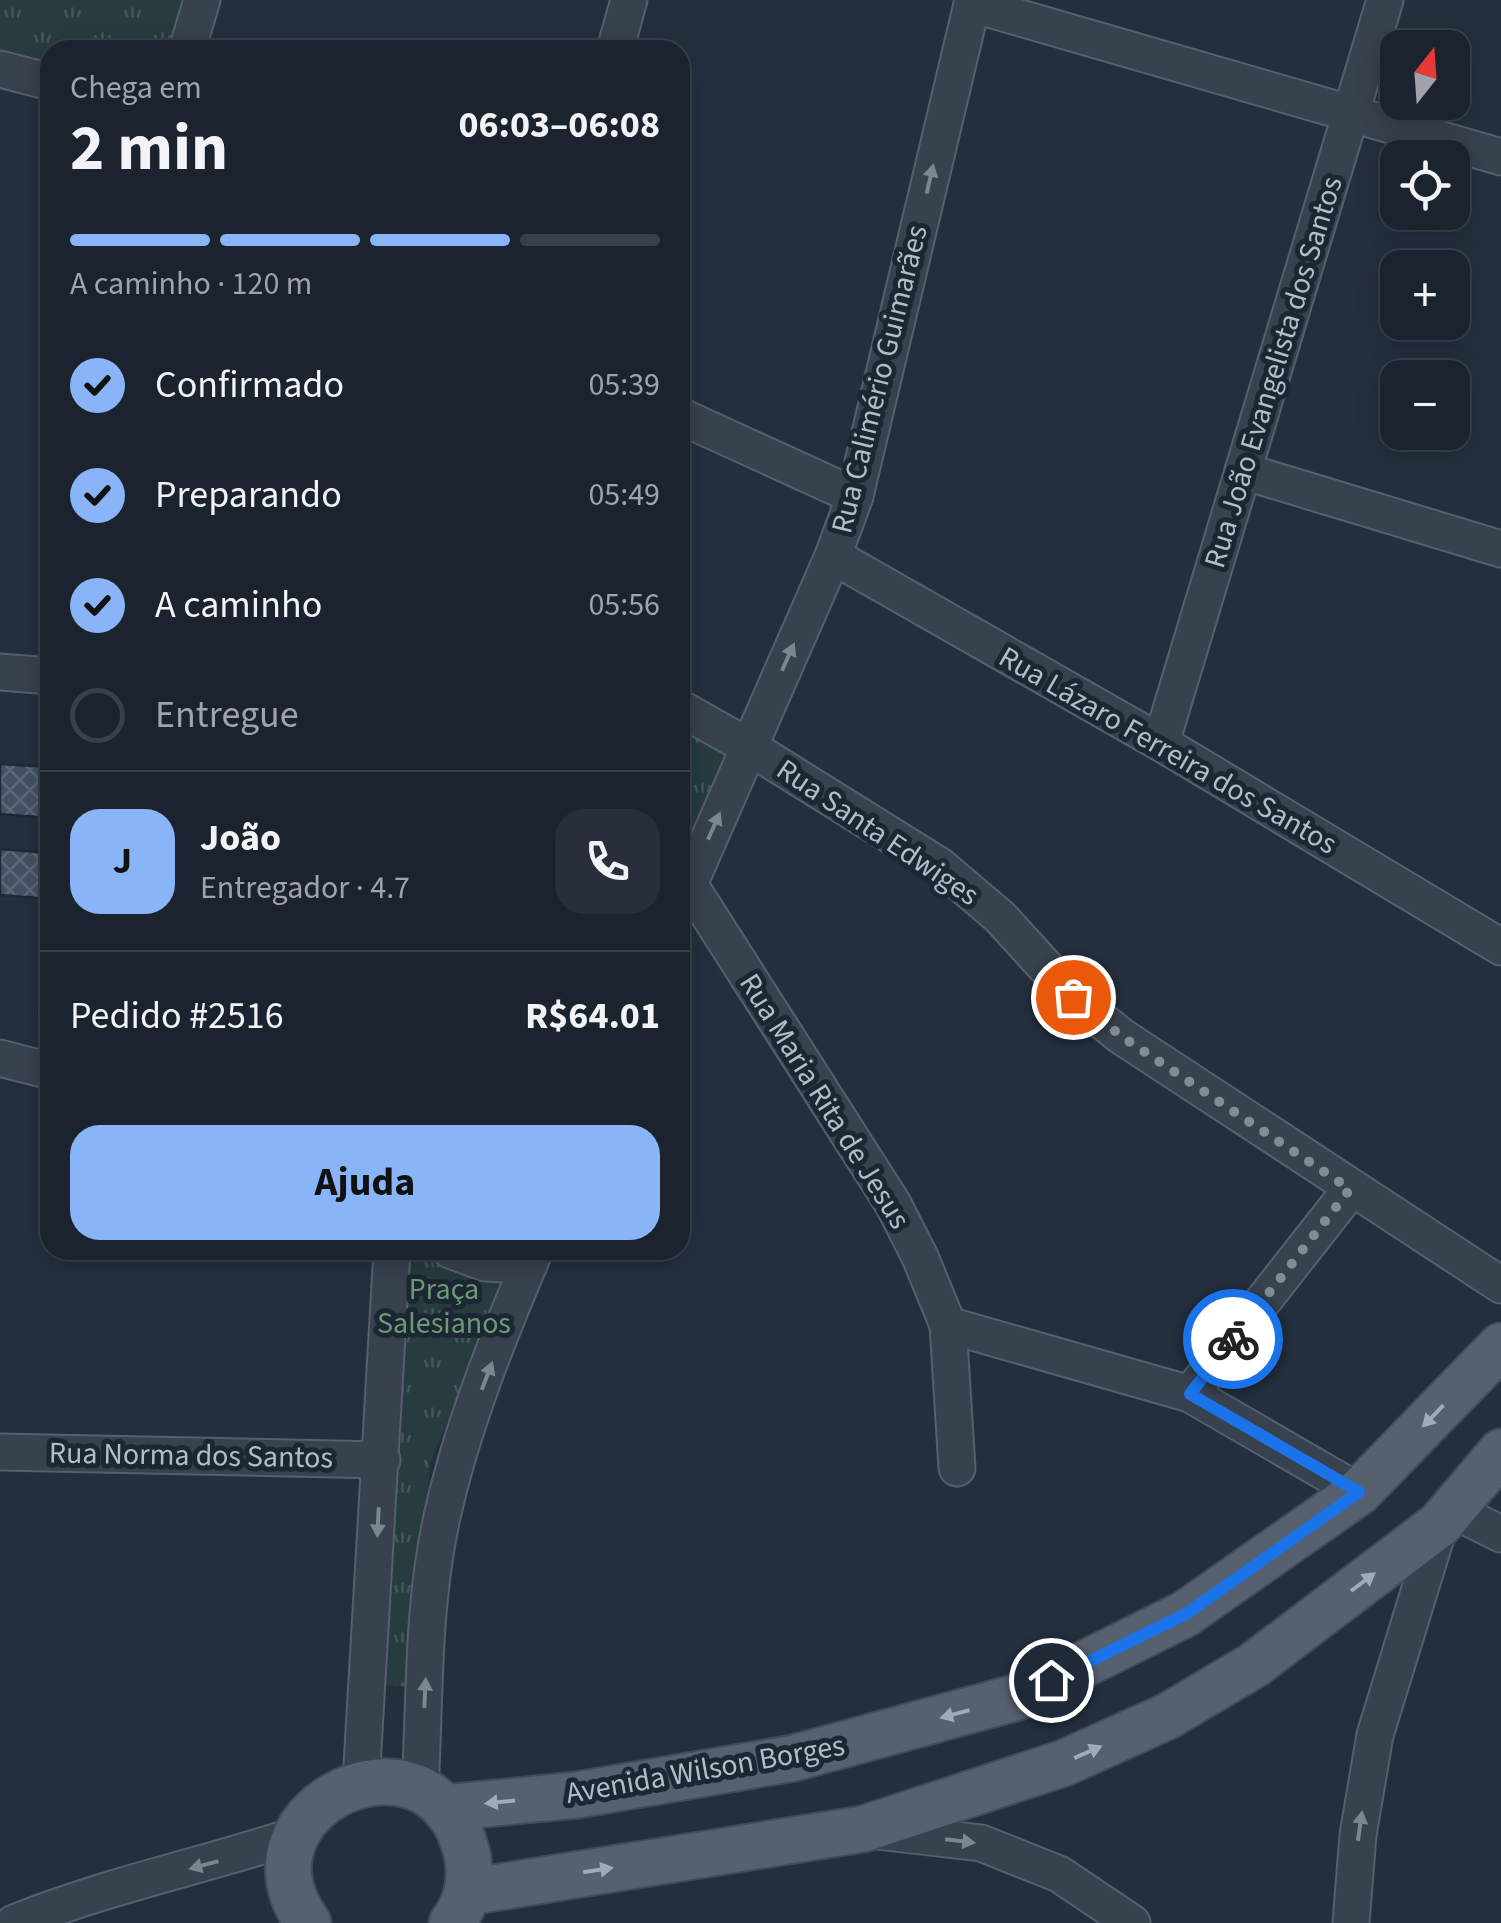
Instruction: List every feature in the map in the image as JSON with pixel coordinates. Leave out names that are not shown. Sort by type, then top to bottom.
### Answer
[{"type":"main road","name":"Avenida Wilson Borges","points":[[361,1783],[392,1782],[432,1799],[577,1795],[794,1758],[1018,1697],[1186,1614],[1359,1492],[1501,1346]]},
{"type":"main road","points":[[432,1799],[462,1833],[469,1862],[460,1907],[863,1829],[1064,1762],[1168,1716],[1254,1665],[1446,1517],[1501,1452]]},
{"type":"main road","points":[[308,1923],[291,1887],[290,1860],[297,1835],[310,1813],[333,1794],[361,1783]]},
{"type":"street","points":[[190,40],[202,0]]},
{"type":"street","points":[[618,40],[629,0]]},
{"type":"street","name":"Rua João Evangelista dos Santos","points":[[1161,743],[1384,0]]},
{"type":"street","points":[[973,2],[1501,157]]},
{"type":"street","name":"Rua Calimério Guimarães","points":[[749,746],[833,556],[854,496],[973,2]]},
{"type":"street","points":[[0,69],[40,79]]},
{"type":"street","points":[[690,421],[854,496]]},
{"type":"street","points":[[1243,471],[1499,542]]},
{"type":"street","name":"Rua Lázaro Ferreira dos Santos","points":[[833,556],[1161,743],[1501,948]]},
{"type":"street","points":[[0,672],[40,675]]},
{"type":"street","name":"Rua Santa Edwiges","points":[[690,714],[940,866],[1000,917],[1073,997],[1121,1036],[1501,1284]]},
{"type":"street","points":[[690,883],[749,746]]},
{"type":"street","name":"Rua Maria Rita de Jesus","points":[[690,902],[893,1204],[920,1257],[948,1326],[957,1468]]},
{"type":"street","points":[[0,1058],[40,1068]]},
{"type":"street","points":[[1190,1394],[1350,1189]]},
{"type":"street","points":[[361,1783],[392,1260]]},
{"type":"street","points":[[477,1260],[513,1260]]},
{"type":"street","points":[[432,1799],[430,1595],[442,1517],[468,1425],[531,1260]]},
{"type":"street","points":[[948,1326],[1190,1394],[1359,1492]]},
{"type":"street","name":"Rua Norma dos Santos","points":[[0,1452],[382,1460]]},
{"type":"street","points":[[1352,1923],[1358,1834],[1374,1735],[1446,1517],[1501,1534]]},
{"type":"street","points":[[863,1829],[981,1844],[1060,1874],[1132,1923]]},
{"type":"street","points":[[14,1923],[63,1903],[218,1862],[297,1835]]},
{"type":"green space","points":[[0,0],[199,0],[188,40],[40,40],[40,75],[0,65]]},
{"type":"green space","points":[[690,726],[732,750],[690,849]]},
{"type":"green space","name":"Praça Salesianos","points":[[396,1260],[518,1260],[430,1462],[418,1688],[382,1684]]},
{"type":"building","points":[[0,764],[40,766],[40,817],[0,814]]},
{"type":"building","points":[[0,849],[40,852],[40,898],[0,895]]},
{"type":"way so far","points":[[1073,997],[1121,1036],[1350,1189],[1233,1339]]},
{"type":"route","points":[[1051,1680],[1186,1614],[1359,1492],[1190,1394],[1233,1339]]}]
